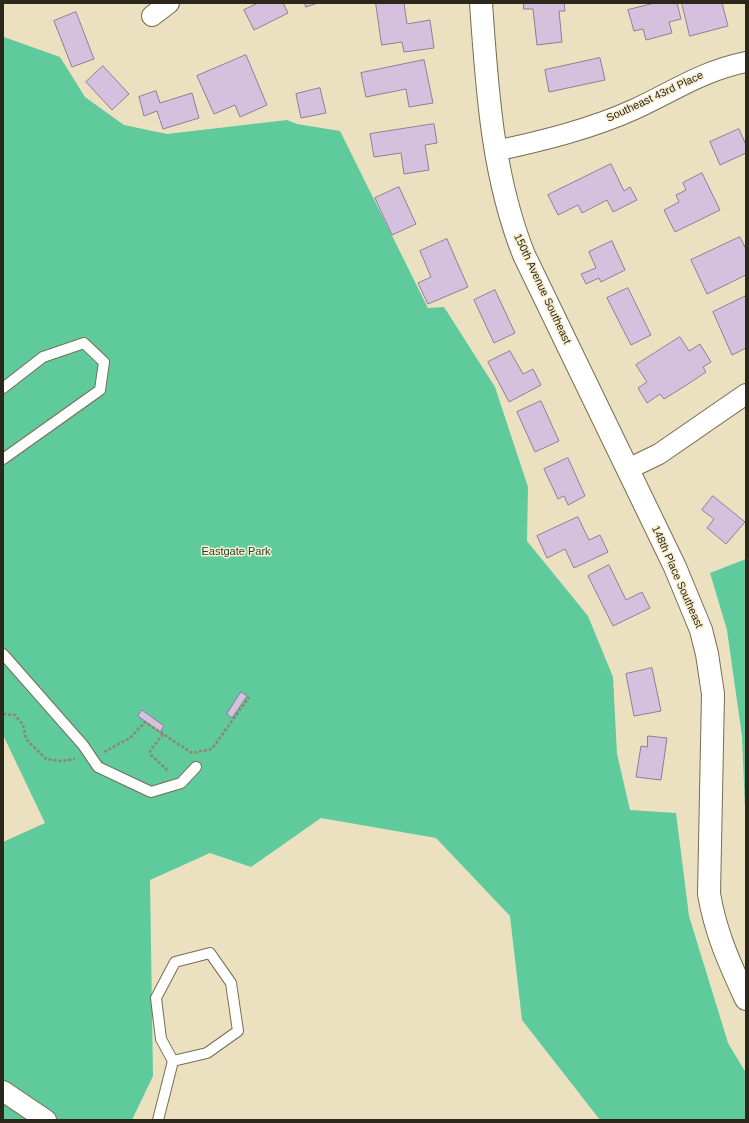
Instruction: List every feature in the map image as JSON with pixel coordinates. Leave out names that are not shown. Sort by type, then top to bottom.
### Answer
[{"type":"street","points":[[152,16],[169,3]]},
{"type":"street","name":"150th Avenue Southeast","points":[[481,3],[489,105],[495,151],[513,227],[524,255],[628,470]]},
{"type":"street","name":"Southeast 43rd Place","points":[[495,151],[596,124],[635,109],[690,80],[726,66],[746,62]]},
{"type":"street","points":[[628,470],[659,454],[746,394]]},
{"type":"street","name":"148th Place Southeast","points":[[628,470],[676,567],[701,630],[707,654],[713,694],[709,894],[714,923],[724,952],[746,999]]},
{"type":"street","points":[[3,1091],[46,1120]]},
{"type":"lane","points":[[3,388],[43,357],[84,343],[104,362],[100,390],[3,459]]},
{"type":"lane","points":[[3,654],[83,745],[98,767],[151,792],[181,783],[196,767]]},
{"type":"lane","points":[[158,1120],[173,1061],[161,1039],[156,998],[175,962],[210,953],[231,983],[238,1031],[207,1053],[173,1061]]},
{"type":"path","points":[[100,754],[130,738],[145,722],[192,753],[212,748],[249,697]]},
{"type":"path","points":[[3,714],[15,715],[23,725],[26,739],[46,759],[61,761],[80,758]]},
{"type":"path","points":[[163,734],[150,751],[151,755],[168,771]]},
{"type":"green space","name":"Eastgate Park","points":[[4,37],[60,57],[85,97],[124,125],[167,134],[287,120],[297,124],[340,131],[428,308],[444,307],[495,387],[528,487],[527,541],[588,616],[613,677],[617,754],[630,810],[676,813],[689,916],[728,1043],[746,1073],[746,1120],[600,1120],[522,1020],[510,916],[436,838],[321,818],[251,867],[210,853],[150,880],[153,1076],[132,1120],[3,1120],[3,842],[45,823],[3,735]]},
{"type":"green space","points":[[746,559],[746,832],[742,736],[727,630],[710,573]]},
{"type":"building","points":[[258,3],[283,3],[288,13],[254,30],[244,10]]},
{"type":"building","points":[[305,3],[318,3],[306,7]]},
{"type":"building","points":[[376,3],[404,3],[407,24],[430,20],[434,48],[404,52],[402,42],[382,45]]},
{"type":"building","points":[[524,3],[564,3],[565,11],[559,11],[562,42],[537,45],[533,9],[524,9]]},
{"type":"building","points":[[655,3],[677,3],[681,19],[669,22],[672,33],[646,40],[643,29],[634,31],[628,10]]},
{"type":"building","points":[[682,3],[722,3],[728,26],[690,36]]},
{"type":"building","points":[[76,12],[94,59],[72,67],[54,21]]},
{"type":"building","points":[[246,55],[267,105],[240,117],[235,105],[214,114],[197,76]]},
{"type":"building","points":[[600,58],[605,80],[549,92],[545,70]]},
{"type":"building","points":[[424,60],[433,103],[409,107],[406,89],[366,97],[361,73]]},
{"type":"building","points":[[103,66],[129,94],[112,110],[86,82]]},
{"type":"building","points":[[320,88],[326,113],[301,118],[296,94]]},
{"type":"building","points":[[156,91],[160,103],[192,93],[199,118],[163,129],[157,111],[144,116],[139,97]]},
{"type":"building","points":[[434,124],[437,143],[425,145],[429,170],[404,174],[401,153],[374,157],[370,134]]},
{"type":"building","points":[[739,129],[746,145],[746,153],[720,165],[710,142]]},
{"type":"building","points":[[611,164],[624,191],[630,187],[637,200],[613,212],[607,200],[582,213],[578,205],[558,215],[548,195]]},
{"type":"building","points":[[702,173],[720,210],[675,232],[664,210],[679,202],[676,195],[686,190],[683,183]]},
{"type":"building","points":[[399,187],[416,224],[392,235],[375,198]]},
{"type":"building","points":[[740,237],[746,249],[746,275],[707,294],[691,260]]},
{"type":"building","points":[[447,239],[468,287],[428,304],[418,283],[431,277],[420,251]]},
{"type":"building","points":[[612,241],[625,270],[601,282],[599,278],[586,284],[581,274],[596,268],[589,252]]},
{"type":"building","points":[[628,288],[651,335],[631,345],[607,298]]},
{"type":"building","points":[[495,290],[515,333],[494,343],[474,300]]},
{"type":"building","points":[[746,296],[746,348],[732,355],[713,312]]},
{"type":"building","points":[[680,337],[689,351],[700,344],[711,362],[703,367],[706,372],[664,399],[660,394],[647,403],[638,388],[647,382],[636,365]]},
{"type":"building","points":[[510,351],[523,374],[533,369],[541,385],[509,402],[488,362]]},
{"type":"building","points":[[541,401],[559,441],[535,452],[517,412]]},
{"type":"building","points":[[568,458],[585,496],[568,505],[564,496],[558,499],[544,469]]},
{"type":"building","points":[[713,496],[745,522],[726,544],[707,528],[714,519],[702,510]]},
{"type":"building","points":[[578,517],[589,540],[600,535],[608,552],[574,568],[565,549],[547,558],[537,536]]},
{"type":"building","points":[[609,565],[626,600],[642,592],[650,608],[613,626],[588,576]]},
{"type":"building","points":[[652,668],[661,711],[634,716],[626,674]]},
{"type":"building","points":[[241,692],[247,696],[232,718],[227,714]]},
{"type":"building","points":[[142,710],[164,726],[160,732],[138,716]]},
{"type":"building","points":[[648,736],[667,738],[661,780],[636,777],[641,746],[647,747]]}]
